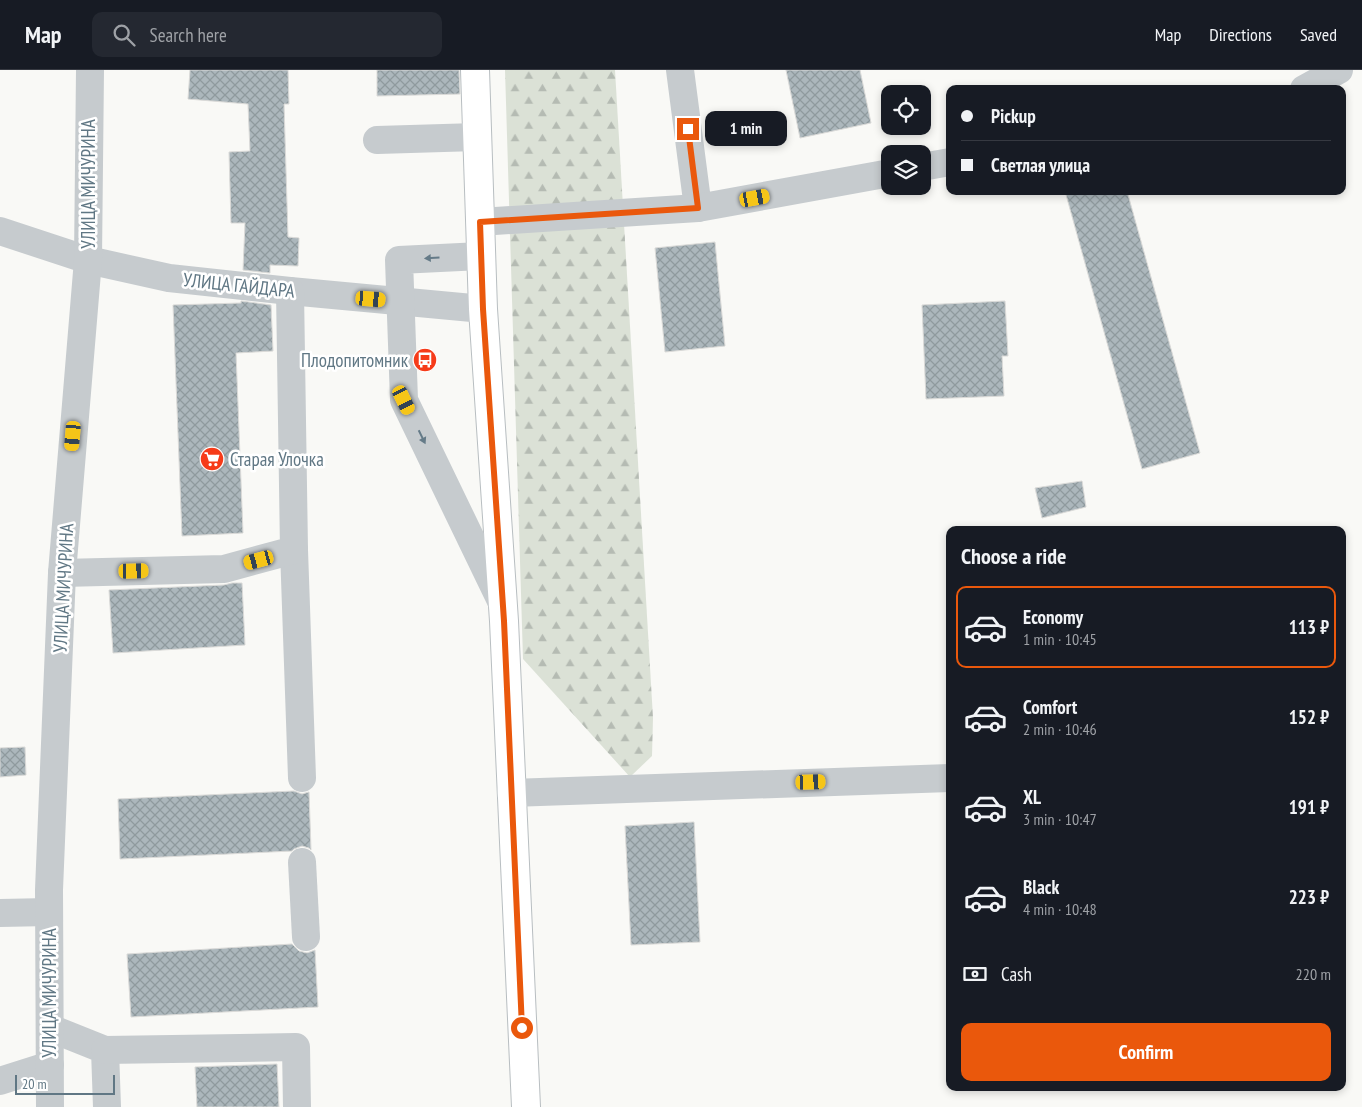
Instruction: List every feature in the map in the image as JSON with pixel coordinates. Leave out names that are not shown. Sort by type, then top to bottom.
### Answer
[{"type":"main road","points":[[475,70],[483,309],[502,603],[526,1107]]},
{"type":"street","name":"УЛИЦА МИЧУРИНА","points":[[50,1107],[49,880],[62,573],[88,260],[90,70]]},
{"type":"street","points":[[680,70],[698,208]]},
{"type":"street","points":[[1311,85],[1339,70]]},
{"type":"street","points":[[377,140],[477,137]]},
{"type":"street","points":[[931,166],[946,163]]},
{"type":"street","points":[[480,222],[698,208],[881,175]]},
{"type":"street","name":"УЛИЦА ГАЙДАРА","points":[[0,231],[88,260],[169,278],[483,309]]},
{"type":"street","points":[[481,256],[399,260],[404,400],[502,603]]},
{"type":"street","points":[[290,291],[294,550],[302,778]]},
{"type":"street","points":[[62,573],[224,569],[294,550]]},
{"type":"street","points":[[511,793],[946,778]]},
{"type":"street","points":[[302,862],[306,937]]},
{"type":"street","points":[[0,913],[49,912]]},
{"type":"street","points":[[50,1028],[105,1050],[296,1047],[297,1107]]},
{"type":"street","points":[[105,1050],[107,1107]]},
{"type":"street","points":[[0,1081],[50,1065]]},
{"type":"green space","points":[[505,70],[615,70],[653,718],[652,756],[630,777],[523,659]]},
{"type":"building","points":[[190,70],[288,70],[289,104],[284,104],[288,237],[299,238],[298,266],[270,265],[270,273],[243,270],[245,223],[231,223],[229,152],[250,151],[248,104],[188,99]]},
{"type":"building","points":[[377,70],[459,70],[460,94],[377,96]]},
{"type":"building","points":[[786,70],[860,70],[871,123],[800,138]]},
{"type":"building","points":[[1066,195],[1128,195],[1200,453],[1142,469]]},
{"type":"building","points":[[715,242],[725,346],[665,352],[655,248]]},
{"type":"building","points":[[241,301],[271,305],[273,351],[236,353],[243,533],[182,536],[173,305],[241,303]]},
{"type":"building","points":[[1005,301],[1008,356],[1002,356],[1004,396],[926,399],[922,305]]},
{"type":"building","points":[[1082,481],[1086,507],[1042,518],[1035,488]]},
{"type":"building","points":[[242,583],[245,645],[113,653],[109,590],[224,585]]},
{"type":"building","points":[[25,747],[26,775],[0,777],[0,748]]},
{"type":"building","points":[[294,791],[302,794],[309,792],[311,850],[302,846],[292,851],[120,859],[118,799]]},
{"type":"building","points":[[694,822],[700,942],[631,945],[625,826]]},
{"type":"building","points":[[292,944],[299,951],[307,953],[315,950],[318,1007],[131,1017],[127,954]]},
{"type":"building","points":[[277,1064],[279,1107],[197,1107],[195,1067]]},
{"type":"place","name":"Плодопитомник","points":[[425,360]]},
{"type":"place","name":"Старая Улочка","points":[[212,459]]},
{"type":"route","points":[[522,1028],[504,621],[483,309],[480,222],[698,208],[688,129]]}]
